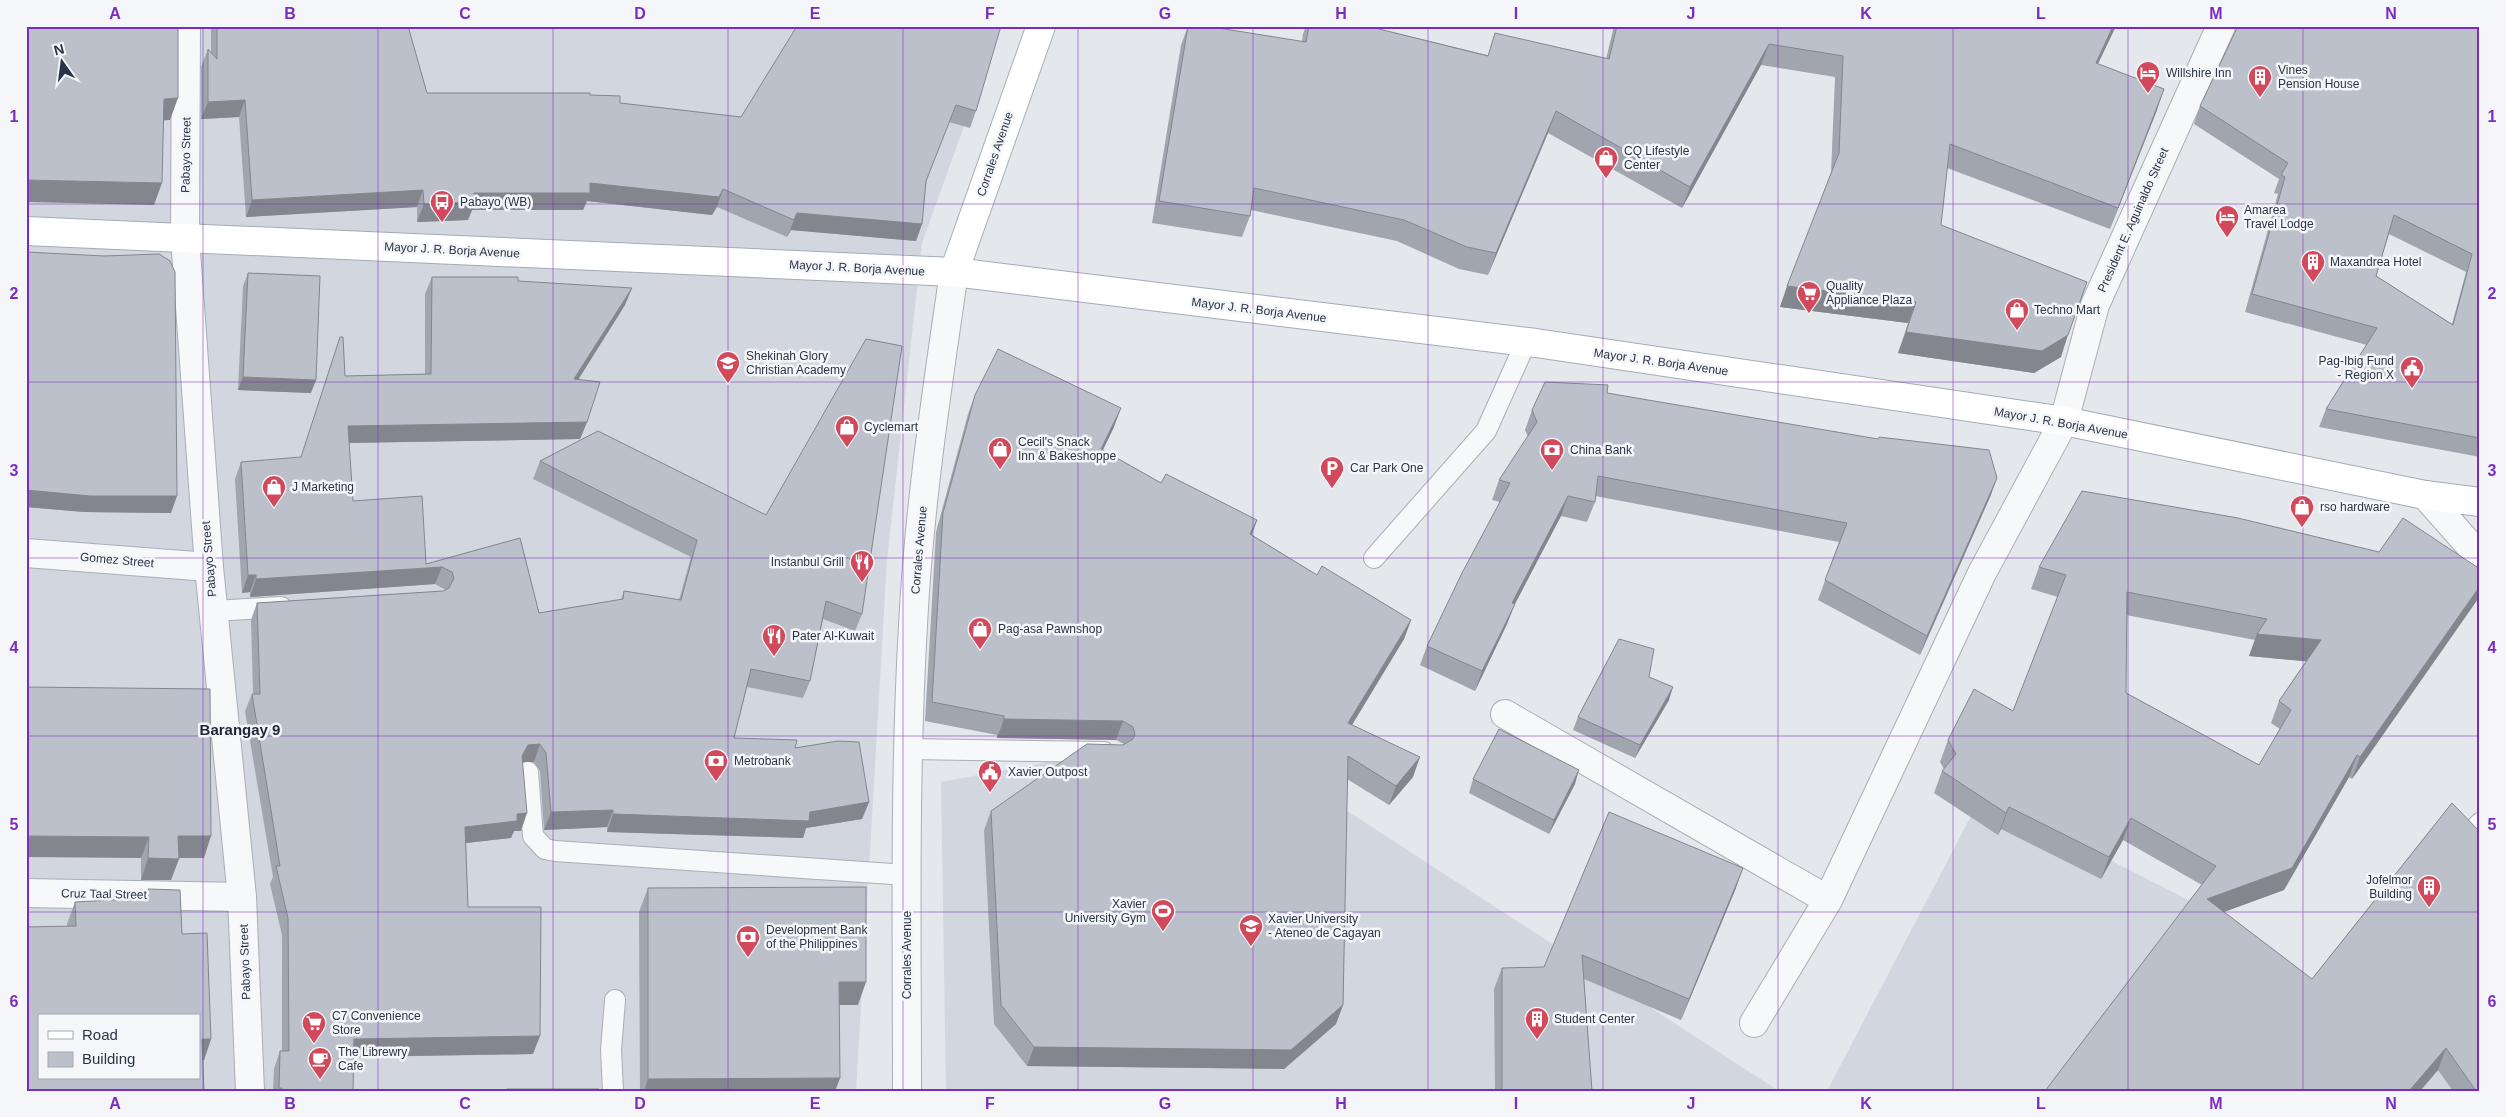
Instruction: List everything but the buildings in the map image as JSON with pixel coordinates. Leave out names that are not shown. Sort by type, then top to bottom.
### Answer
[{"type":"main road","name":"Corrales Avenue","points":[[954,272],[1041,26]]},
{"type":"main road","name":"Mayor J. R. Borja Avenue","points":[[26,231],[954,272],[1526,342],[2064,421],[2425,495],[2480,502]]},
{"type":"street","name":"Pabayo Street","points":[[186,26],[185,238],[209,568],[242,896],[250,1091]]},
{"type":"street","name":"President E. Aguinaldo Street","points":[[1754,1023],[1828,900],[1982,573],[2064,421],[2095,305],[2221,26]]},
{"type":"street","name":"Corrales Avenue","points":[[907,1091],[908,749],[913,624],[928,452],[954,272]]},
{"type":"street","points":[[2425,495],[2480,557]]},
{"type":"street","name":"Gomez Street","points":[[26,553],[209,568]]},
{"type":"street","points":[[1504,714],[1828,900]]},
{"type":"street","name":"Cruz Taal Street","points":[[26,893],[242,896]]},
{"type":"lane","points":[[1374,558],[1486,431],[1526,342]]},
{"type":"lane","points":[[213,611],[300,605]]},
{"type":"lane","points":[[908,749],[1116,752]]},
{"type":"lane","points":[[528,772],[533,836],[545,849],[564,852],[907,875]]},
{"type":"lane","points":[[613,1091],[611,1050],[615,1000]]},
{"type":"shaded area","points":[[26,26],[1000,26],[922,243],[887,560],[856,1091],[26,1091]]},
{"type":"shaded area","name":"Xavier University - Ateneo de Cagayan","points":[[1053,761],[1167,768],[1335,803],[1779,1091],[946,1091],[941,782]]},
{"type":"shaded area","points":[[1982,795],[2202,907],[2381,1051],[2467,960],[2480,1091],[1827,1091]]},
{"type":"place","name":"Willshire Inn","points":[[2148,94]]},
{"type":"place","name":"Vines Pension House","points":[[2260,98]]},
{"type":"place","name":"CQ Lifestyle Center","points":[[1606,179]]},
{"type":"place","name":"Pabayo (WB)","points":[[442,223]]},
{"type":"place","name":"Amarea Travel Lodge","points":[[2227,238]]},
{"type":"place","name":"Maxandrea Hotel","points":[[2313,283]]},
{"type":"place","name":"Quality Appliance Plaza","points":[[1809,314]]},
{"type":"place","name":"Techno Mart","points":[[2017,331]]},
{"type":"place","name":"Shekinah Glory Christian Academy","points":[[728,384]]},
{"type":"place","name":"Pag-Ibig Fund - Region X","points":[[2412,389]]},
{"type":"place","name":"Cyclemart","points":[[847,448]]},
{"type":"place","name":"Cecil's Snack Inn & Bakeshoppe","points":[[1000,470]]},
{"type":"place","name":"China Bank","points":[[1552,471]]},
{"type":"place","name":"Car Park One","points":[[1332,489]]},
{"type":"place","name":"J Marketing","points":[[274,508]]},
{"type":"place","name":"rso hardware","points":[[2302,528]]},
{"type":"place","name":"Instanbul Grill","points":[[862,583]]},
{"type":"place","name":"Pag-asa Pawnshop","points":[[980,650]]},
{"type":"place","name":"Pater Al-Kuwait","points":[[774,657]]},
{"type":"place","name":"Metrobank","points":[[716,782]]},
{"type":"place","name":"Xavier Outpost","points":[[990,793]]},
{"type":"place","name":"Jofelmor Building","points":[[2429,908]]},
{"type":"place","name":"Xavier University Gym","points":[[1163,932]]},
{"type":"place","name":"Xavier University - Ateneo de Cagayan","points":[[1251,947]]},
{"type":"place","name":"Development Bank of the Philippines","points":[[748,958]]},
{"type":"place","name":"Student Center","points":[[1537,1040]]},
{"type":"place","name":"C7 Convenience Store","points":[[314,1044]]},
{"type":"place","name":"The Librewry Cafe","points":[[320,1080]]},
{"type":"district","name":"Barangay 9","points":[[240,729]]}]
